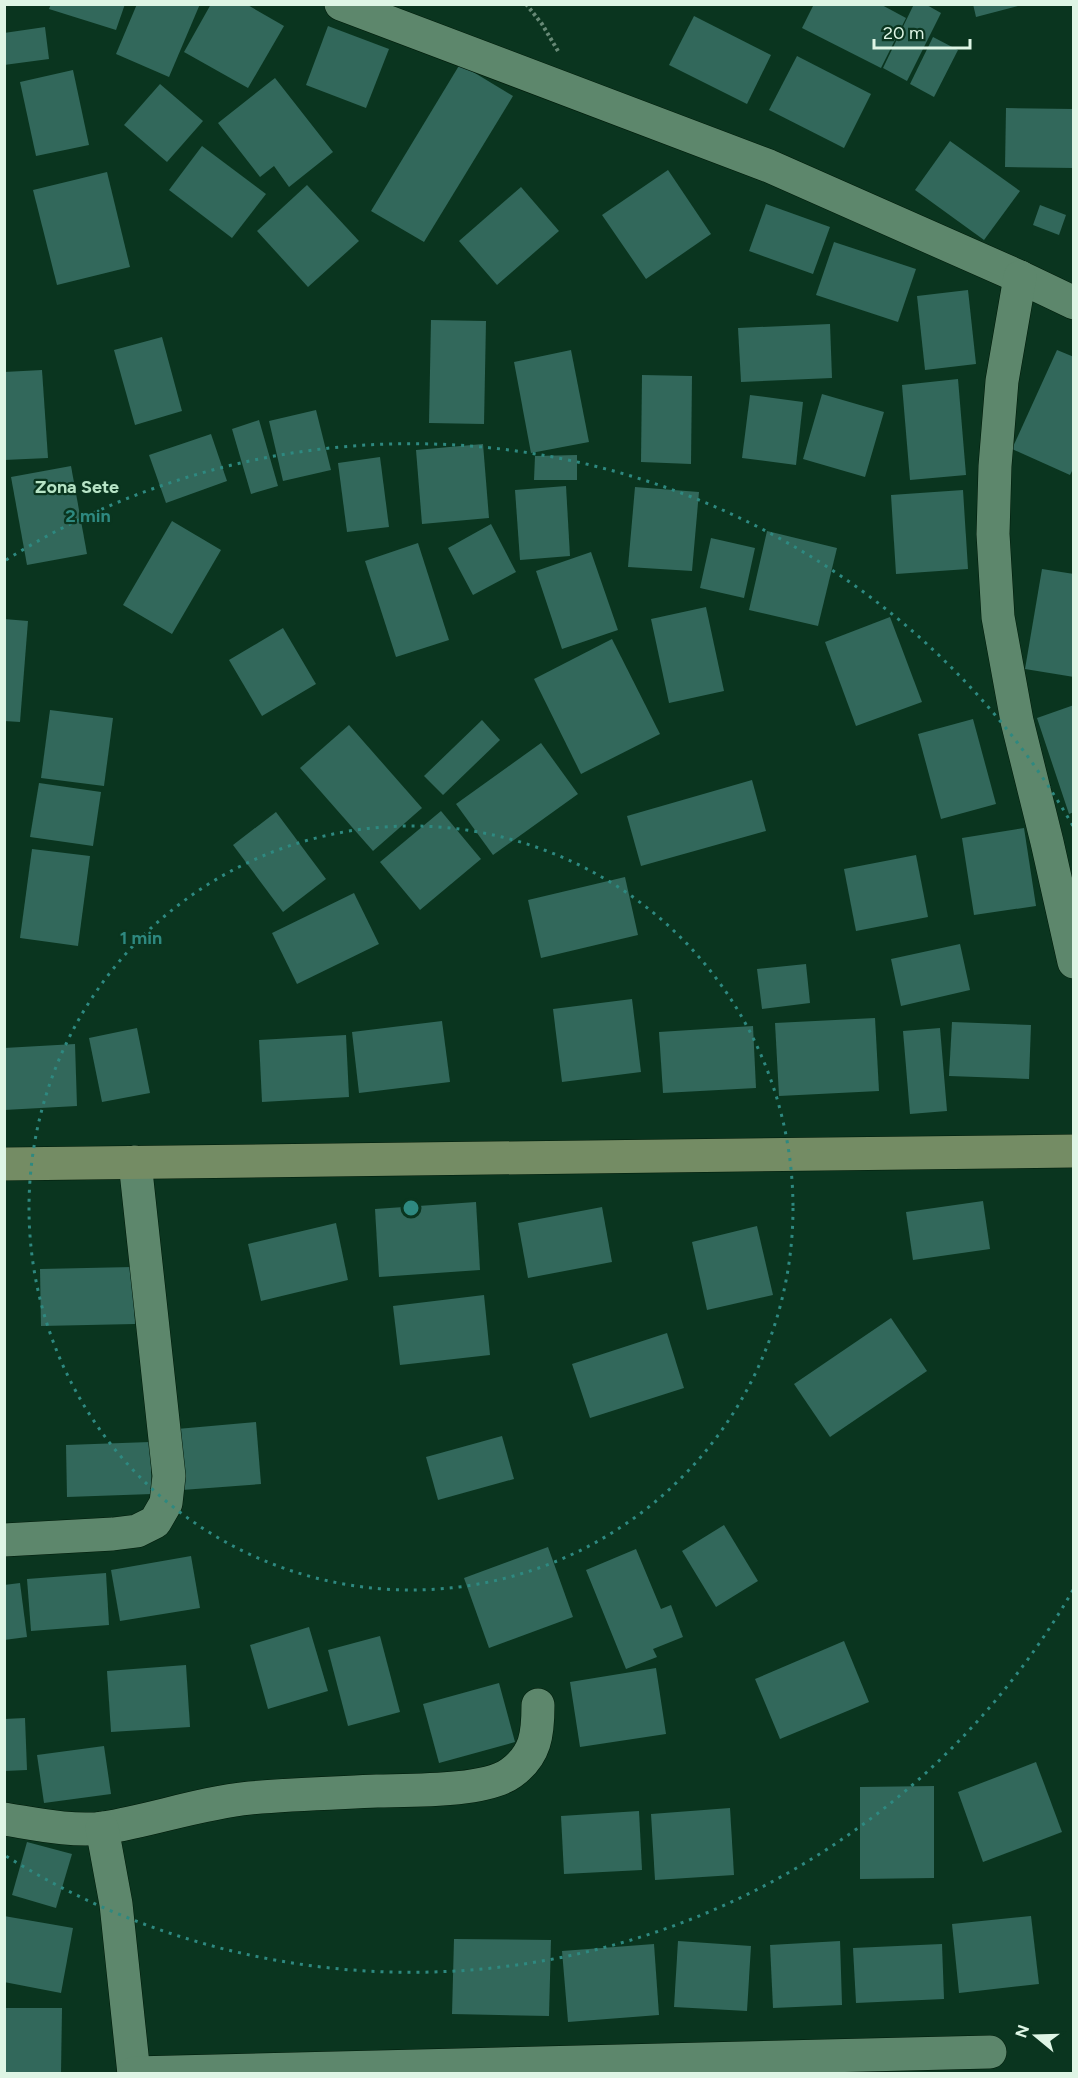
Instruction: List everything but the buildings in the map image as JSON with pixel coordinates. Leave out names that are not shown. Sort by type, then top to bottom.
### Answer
[{"type":"street","points":[[341,4],[769,166],[1074,303]]},
{"type":"street","points":[[1020,277],[1002,381],[995,465],[993,534],[998,617],[1017,721],[1074,962]]},
{"type":"street","points":[[4,1164],[1074,1151]]},
{"type":"street","points":[[4,1540],[137,1531],[155,1522],[166,1503],[169,1476],[135,1162]]},
{"type":"street","points":[[4,1819],[74,1828],[102,1828],[200,1806],[250,1798],[439,1789],[483,1784],[510,1774],[530,1755],[538,1732],[538,1706]]},
{"type":"street","points":[[102,1828],[116,1904],[134,2073],[990,2052]]},
{"type":"district","name":"Zona Sete","points":[[77,487]]}]
